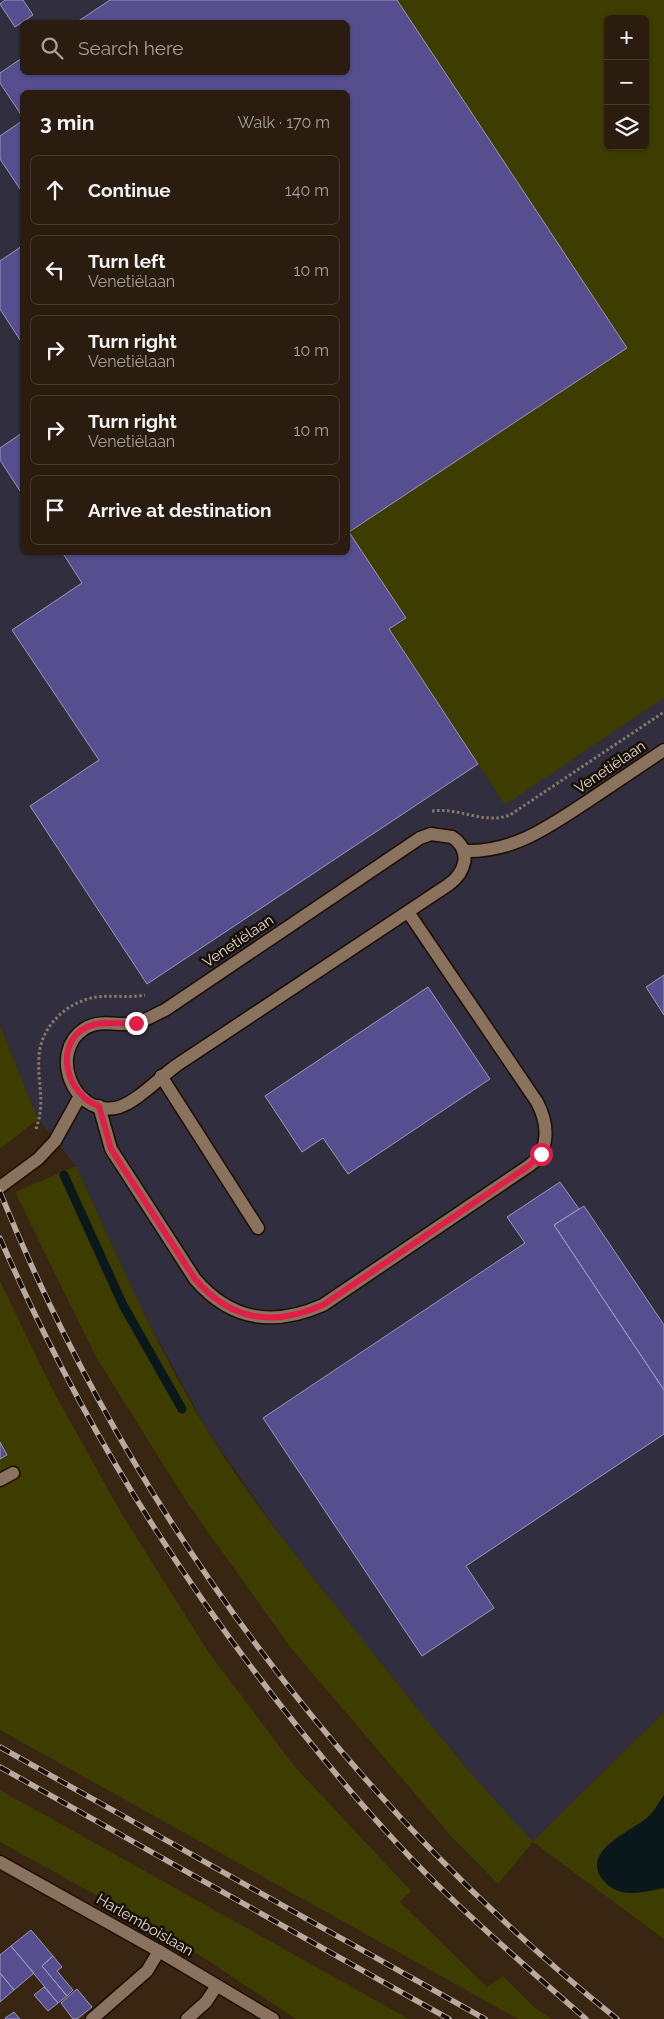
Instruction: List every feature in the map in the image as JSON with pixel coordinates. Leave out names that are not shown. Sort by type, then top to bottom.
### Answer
[{"type":"street","name":"Venetiëlaan","points":[[80,1096],[69,1078],[67,1056],[70,1045],[85,1028],[105,1023],[136,1023],[165,1010],[420,838],[431,834],[447,835],[456,840],[463,851],[482,852],[500,848],[536,835],[664,750]]},
{"type":"street","points":[[0,1187],[32,1165],[55,1141],[80,1096],[89,1103],[116,1108],[133,1102],[162,1076],[456,879],[465,864],[463,851]]},
{"type":"street","points":[[99,1106],[111,1149],[195,1279],[207,1294],[235,1312],[268,1318],[305,1313],[323,1305],[530,1165],[541,1154],[544,1147],[546,1128],[537,1102],[408,912]]},
{"type":"street","points":[[162,1076],[258,1228]]},
{"type":"street","points":[[0,1480],[13,1473]]},
{"type":"street","name":"Harlemboislaan","points":[[0,1862],[159,1951],[216,1987],[273,2019]]},
{"type":"street","points":[[92,2019],[147,1971],[159,1951]]},
{"type":"street","points":[[187,2019],[206,2002],[216,1987]]},
{"type":"shaded area","points":[[0,0],[664,0],[664,1712],[533,1841],[503,1810],[426,1720],[282,1538],[206,1428],[139,1304],[76,1166],[38,1119],[0,1025]]},
{"type":"shaded area","points":[[394,0],[664,0],[664,698],[505,805],[389,629],[406,618],[350,534],[350,520]]},
{"type":"shaded area","points":[[0,1025],[38,1119],[0,1149]]},
{"type":"shaded area","points":[[76,1166],[137,1299],[187,1397],[240,1480],[296,1556],[419,1711],[486,1790],[533,1841],[664,1712],[664,1939],[533,1842],[498,1884],[451,1836],[291,1648],[188,1504],[96,1357],[15,1192]]},
{"type":"shaded area","points":[[0,1281],[52,1389],[123,1516],[209,1653],[295,1767],[411,1891],[400,1902],[487,1987],[503,1976],[535,2008],[552,2019],[518,2019],[0,1730]]},
{"type":"shaded area","points":[[0,1790],[409,2019],[296,2019],[172,1937],[0,1842]]},
{"type":"shaded area","points":[[664,1795],[664,1888],[631,1893],[616,1890],[603,1880],[598,1869],[598,1860],[610,1843],[648,1817]]},
{"type":"building","points":[[5,0],[23,0],[33,15],[26,20],[20,20],[20,24],[15,27],[0,4]]},
{"type":"building","points":[[110,0],[397,0],[627,348],[350,531],[350,90],[20,90],[20,113],[0,83],[0,73],[20,59],[20,75],[350,75],[350,20],[80,20]]},
{"type":"building","points":[[20,122],[20,189],[0,159],[0,136]]},
{"type":"building","points":[[20,247],[20,340],[0,309],[0,261]]},
{"type":"building","points":[[20,434],[20,491],[0,460],[0,448]]},
{"type":"building","points":[[350,534],[406,618],[389,629],[478,764],[147,984],[30,806],[99,760],[12,630],[82,583],[64,555],[350,555]]},
{"type":"building","points":[[664,975],[664,1015],[646,987]]},
{"type":"building","points":[[428,987],[490,1079],[348,1174],[323,1138],[302,1152],[265,1096]]},
{"type":"building","points":[[560,1182],[579,1209],[554,1225],[664,1390],[664,1434],[466,1566],[494,1608],[422,1656],[263,1418],[525,1243],[507,1217]]},
{"type":"building","points":[[584,1206],[664,1325],[664,1390],[554,1225]]},
{"type":"building","points":[[0,1442],[7,1455],[0,1459]]},
{"type":"building","points":[[31,1930],[53,1956],[42,1966],[67,1996],[58,2003],[11,1946]]},
{"type":"building","points":[[11,1946],[34,1973],[14,1990],[0,1973],[0,1955]]},
{"type":"building","points":[[53,1956],[62,1967],[57,1971],[73,1990],[67,1996],[42,1966]]},
{"type":"building","points":[[0,1973],[14,1990],[0,2002]]},
{"type":"building","points":[[44,1987],[58,2003],[48,2011],[34,1995]]},
{"type":"building","points":[[77,1989],[92,2007],[77,2019],[73,2019],[61,2003]]},
{"type":"building","points":[[14,2012],[20,2019],[5,2018]]},
{"type":"waterway","points":[[64,1175],[123,1305],[182,1409]]},
{"type":"railway","points":[[0,1192],[53,1311],[113,1426],[181,1538],[256,1645],[338,1747],[425,1844],[519,1935],[617,2019]]},
{"type":"railway","points":[[0,1238],[62,1369],[97,1432],[172,1556],[256,1674],[337,1775],[413,1860],[453,1900],[586,2019]]},
{"type":"railway","points":[[0,1747],[485,2019]]},
{"type":"railway","points":[[0,1767],[449,2019]]},
{"type":"route","points":[[136,1023],[105,1023],[85,1028],[70,1045],[67,1056],[69,1078],[80,1096],[89,1103],[99,1106],[111,1149],[195,1279],[207,1294],[235,1312],[268,1318],[286,1317],[305,1313],[323,1305],[530,1165],[541,1154]]}]
